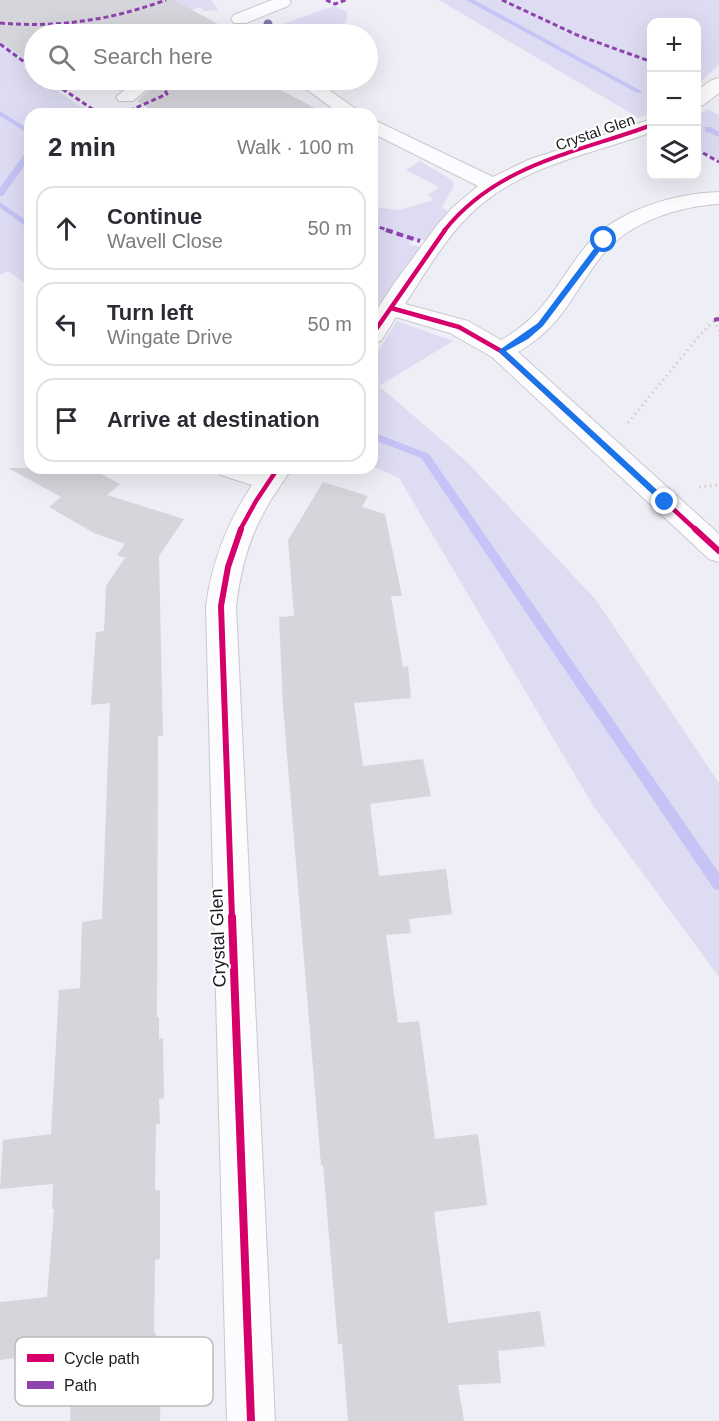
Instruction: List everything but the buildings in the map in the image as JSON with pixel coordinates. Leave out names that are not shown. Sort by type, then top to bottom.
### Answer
[{"type":"street","points":[[244,24],[236,14],[282,2]]},
{"type":"street","points":[[701,97],[719,84]]},
{"type":"street","points":[[126,96],[135,90]]},
{"type":"street","points":[[318,90],[344,108]]},
{"type":"street","name":"Crystal Glen","points":[[378,326],[437,241],[462,211],[493,185],[533,166],[648,126]]},
{"type":"street","points":[[378,131],[493,185]]},
{"type":"street","points":[[501,351],[540,325],[553,311],[593,252],[618,228],[648,214],[697,198],[719,198]]},
{"type":"street","points":[[391,308],[459,327],[501,351],[596,435],[719,551]]},
{"type":"street","name":"Crystal Glen","points":[[251,1421],[220,606],[224,574],[232,544],[244,519],[274,474]]},
{"type":"path","points":[[596,435],[628,423],[719,316]]},
{"type":"path","points":[[714,320],[719,331]]},
{"type":"shaded area","points":[[169,0],[211,0],[218,10],[203,11],[201,7],[183,13],[179,20],[168,24],[24,24],[24,66],[22,66],[24,68],[24,90],[56,90],[83,108],[24,108],[24,283],[8,271],[0,275],[0,20]]},
{"type":"shaded area","points":[[439,0],[719,0],[719,65],[701,81],[701,18],[647,18],[647,114],[639,118]]},
{"type":"shaded area","points":[[334,6],[347,12],[346,23],[342,24],[282,24]]},
{"type":"shaded area","points":[[708,109],[719,115],[719,161],[701,150],[701,113]]},
{"type":"shaded area","points":[[420,161],[452,180],[454,186],[442,207],[449,213],[431,239],[412,241],[408,244],[422,247],[385,302],[378,305],[378,208],[399,210],[434,200],[428,195],[439,187],[406,170]]},
{"type":"shaded area","points":[[397,321],[453,341],[379,386],[467,462],[596,600],[719,783],[719,977],[594,807],[399,478],[378,469],[378,351]]},
{"type":"waterway","points":[[469,0],[639,92]]},
{"type":"waterway","points":[[0,113],[24,129]]},
{"type":"waterway","points":[[708,129],[719,135]]},
{"type":"waterway","points":[[0,194],[24,160]]},
{"type":"waterway","points":[[0,204],[24,222]]},
{"type":"waterway","points":[[378,437],[425,456],[719,884]]},
{"type":"marked path","points":[[71,24],[125,14],[166,0]]},
{"type":"marked path","points":[[326,0],[335,4],[346,0]]},
{"type":"marked path","points":[[502,0],[577,35],[647,60]]},
{"type":"marked path","points":[[0,23],[24,25]]},
{"type":"marked path","points":[[0,44],[24,62]]},
{"type":"marked path","points":[[64,90],[91,108]]},
{"type":"marked path","points":[[136,108],[167,94],[165,90]]},
{"type":"marked path","points":[[701,152],[719,162]]},
{"type":"marked path","points":[[378,227],[420,241]]},
{"type":"marked path","points":[[714,320],[719,319]]},
{"type":"cycle path","points":[[378,326],[432,245],[474,199],[493,185],[536,164],[649,126]]},
{"type":"cycle path","points":[[391,308],[459,327],[501,351],[719,551]]},
{"type":"cycle path","points":[[251,1421],[221,606],[228,567],[239,533],[274,474]]},
{"type":"route","points":[[604,240],[593,252],[553,311],[525,337],[501,351],[519,364],[665,502]]}]
